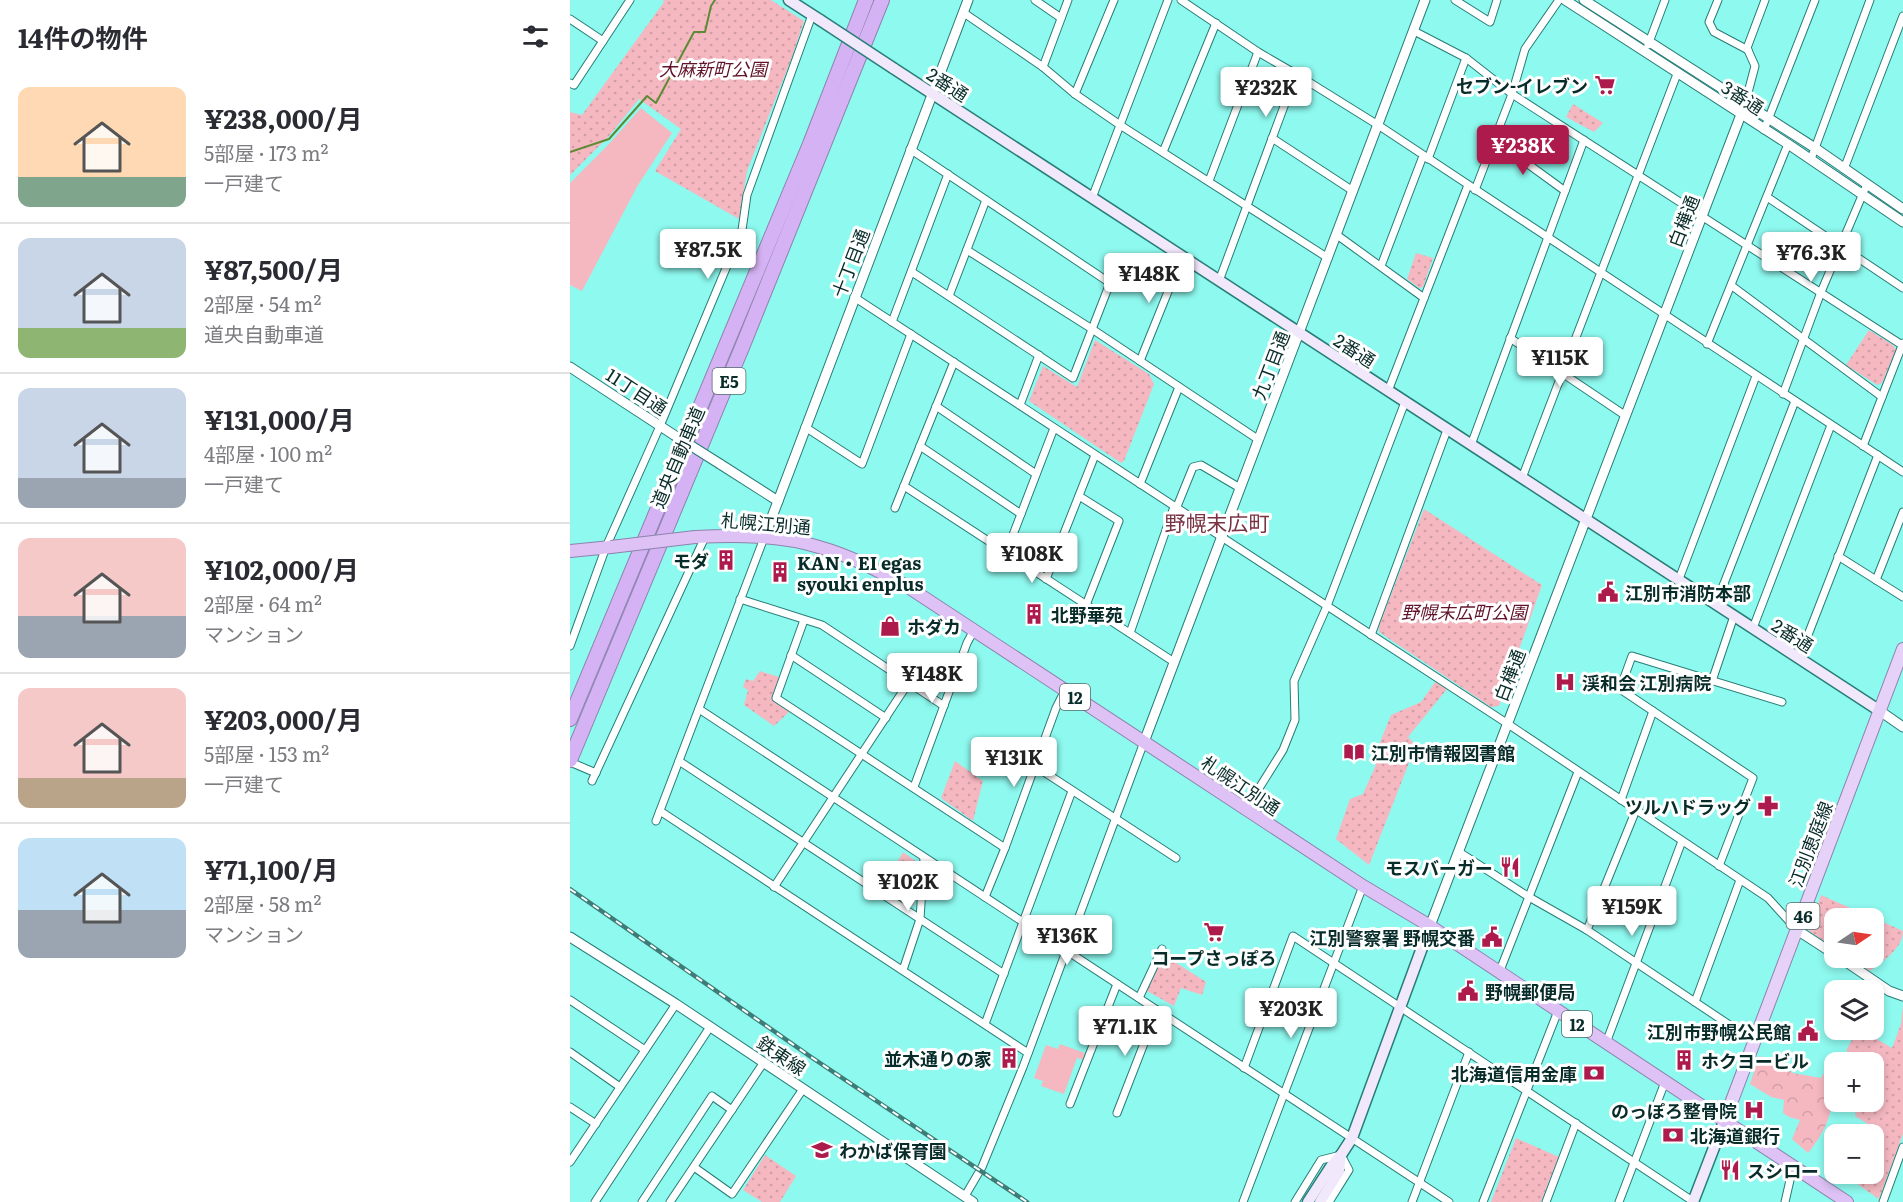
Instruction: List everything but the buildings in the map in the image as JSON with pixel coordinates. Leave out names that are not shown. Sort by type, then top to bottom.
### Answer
[{"type":"highway","name":"道央自動車道","points":[[570,719],[810,144],[866,0]]},
{"type":"highway","name":"道央自動車道","points":[[570,761],[744,345],[882,0]]},
{"type":"highway","name":"札幌江別通","points":[[570,551],[700,537],[794,541],[819,546],[859,562],[908,586],[1363,886],[1725,1119],[1847,1202]]},
{"type":"main road","name":"2番通","points":[[789,0],[1880,711]]},
{"type":"main road","name":"江別恵庭線","points":[[1725,1119],[1903,649]]},
{"type":"main road","name":"白樺通","points":[[1308,1202],[1352,1138],[1430,927]]},
{"type":"main road","points":[[1694,1202],[1725,1119]]},
{"type":"main road","name":"白樺通","points":[[1320,1202],[1340,1171],[1341,1155]]},
{"type":"street","points":[[570,83],[574,85],[630,0]]},
{"type":"street","name":"十丁目通","points":[[764,538],[968,0]]},
{"type":"street","points":[[1035,0],[1061,18]]},
{"type":"street","points":[[1043,67],[1068,0]]},
{"type":"street","points":[[1075,94],[1114,0]]},
{"type":"street","points":[[1092,198],[1168,0]]},
{"type":"street","points":[[1181,0],[1258,52],[1378,125],[1903,472]]},
{"type":"street","name":"九丁目通","points":[[1144,742],[1425,0]]},
{"type":"street","points":[[1455,0],[1490,22],[1497,0]]},
{"type":"street","points":[[1476,190],[1512,94],[1525,50],[1559,0]]},
{"type":"street","name":"3番通","points":[[1564,0],[1811,159],[1903,222]]},
{"type":"street","points":[[1645,53],[1665,0]]},
{"type":"street","points":[[1718,0],[1709,22],[1714,32],[1748,50],[1755,66],[1745,104]]},
{"type":"street","points":[[1748,50],[1765,0]]},
{"type":"street","points":[[1764,130],[1815,0]]},
{"type":"street","points":[[1811,159],[1870,0]]},
{"type":"street","points":[[1586,14],[1589,1]]},
{"type":"street","name":"3番通","points":[[1589,1],[1815,148],[1903,209]]},
{"type":"street","points":[[964,13],[1043,67],[1075,94],[1120,125],[1328,258]]},
{"type":"street","points":[[1844,169],[1903,15]]},
{"type":"street","points":[[570,646],[608,547],[742,230],[747,195],[816,18]]},
{"type":"street","points":[[570,20],[603,41]]},
{"type":"street","points":[[1163,153],[1216,23]]},
{"type":"street","points":[[1414,31],[1466,58],[1512,94],[1903,344],[1863,446]]},
{"type":"street","points":[[1209,181],[1258,52]]},
{"type":"street","points":[[1381,266],[1466,58]]},
{"type":"street","points":[[1219,281],[1296,74]]},
{"type":"street","points":[[1522,478],[1677,74]]},
{"type":"street","name":"白樺通","points":[[1430,927],[1745,104]]},
{"type":"street","points":[[1272,138],[1353,191]]},
{"type":"street","points":[[1495,140],[1565,191]]},
{"type":"street","points":[[1471,445],[1584,140]]},
{"type":"street","points":[[1707,344],[1788,144]]},
{"type":"street","points":[[910,149],[1110,283],[1073,378],[912,272]]},
{"type":"street","points":[[892,322],[948,174]]},
{"type":"street","points":[[1784,394],[1803,337],[1867,184]]},
{"type":"street","points":[[1388,391],[1468,185]]},
{"type":"street","points":[[1767,197],[1903,288]]},
{"type":"street","points":[[949,296],[986,200]]},
{"type":"street","points":[[1337,235],[1424,298]]},
{"type":"street","points":[[967,250],[1092,329],[1259,440]]},
{"type":"street","points":[[1140,361],[1182,257]]},
{"type":"street","points":[[1732,285],[1882,397]]},
{"type":"street","points":[[855,297],[1508,724],[1768,898],[1797,930],[1824,948]]},
{"type":"street","points":[[805,427],[862,464],[911,334]]},
{"type":"street","points":[[1510,338],[1626,416]]},
{"type":"street","points":[[1020,405],[1039,355]]},
{"type":"street","points":[[895,508],[954,362]]},
{"type":"street","name":"11丁目通","points":[[570,367],[778,501]]},
{"type":"street","points":[[1679,579],[1756,376]]},
{"type":"street","points":[[1140,484],[1179,387]]},
{"type":"street","points":[[1716,604],[1794,401]]},
{"type":"street","points":[[1246,809],[1283,750],[1295,720],[1294,681],[1327,606],[1405,402]]},
{"type":"street","points":[[936,406],[1036,474]]},
{"type":"street","points":[[1753,628],[1831,425]]},
{"type":"street","points":[[1006,553],[1054,428]]},
{"type":"street","points":[[1371,635],[1448,430]]},
{"type":"street","points":[[920,446],[1021,514]]},
{"type":"street","points":[[1046,579],[1095,454]]},
{"type":"street","points":[[1799,658],[1878,455]]},
{"type":"street","points":[[1130,633],[1175,508],[1193,467],[1201,465],[1240,488]]},
{"type":"street","points":[[904,486],[1174,662]]},
{"type":"street","points":[[1079,496],[1119,521],[1086,605]]},
{"type":"street","points":[[1876,580],[1903,512]]},
{"type":"street","points":[[592,781],[593,772],[700,537]]},
{"type":"street","points":[[656,821],[764,538]]},
{"type":"street","points":[[1838,556],[1903,597]]},
{"type":"street","points":[[740,600],[822,625],[944,706]]},
{"type":"street","points":[[1712,681],[1734,616]]},
{"type":"street","points":[[804,620],[776,698],[1005,848]]},
{"type":"street","points":[[914,787],[967,643],[974,630]]},
{"type":"street","points":[[791,655],[886,718]]},
{"type":"street","points":[[1719,866],[1753,778],[1620,689],[1632,656],[1782,702]]},
{"type":"street","points":[[774,886],[909,682]]},
{"type":"street","points":[[985,897],[1056,708],[1065,690]]},
{"type":"street","points":[[699,709],[1449,1202]]},
{"type":"street","points":[[1621,800],[1653,711]]},
{"type":"street","name":"2番通","points":[[1880,711],[1903,727]]},
{"type":"street","points":[[969,1199],[1028,1053],[1144,742]]},
{"type":"street","points":[[570,761],[593,772]]},
{"type":"street","points":[[679,761],[1004,974]]},
{"type":"street","points":[[1035,766],[1176,858]]},
{"type":"street","points":[[1499,973],[1578,772]]},
{"type":"street","points":[[985,1024],[1072,790]]},
{"type":"street","points":[[1587,930],[1636,810]]},
{"type":"street","points":[[660,812],[1028,1053]]},
{"type":"street","points":[[1606,1043],[1682,841]]},
{"type":"street","points":[[1458,852],[1587,930],[1755,1042]]},
{"type":"street","points":[[903,970],[920,919],[924,858]]},
{"type":"street","points":[[1695,1002],[1740,880]]},
{"type":"street","points":[[1243,1202],[1363,886]]},
{"type":"street","points":[[1244,1068],[1293,936],[1694,1202]]},
{"type":"street","name":"鉄東線","points":[[570,937],[676,1004],[969,1199]]},
{"type":"street","points":[[1139,998],[1162,949]]},
{"type":"street","points":[[1855,968],[1889,991],[1903,996]]},
{"type":"street","points":[[1070,1104],[1117,984]]},
{"type":"street","points":[[570,999],[645,1050]]},
{"type":"street","points":[[571,1160],[676,1004]]},
{"type":"street","points":[[1117,1113],[1157,1010]]},
{"type":"street","points":[[1484,1202],[1558,1011]]},
{"type":"street","points":[[595,1202],[710,1027]]},
{"type":"street","points":[[570,1052],[620,1087]]},
{"type":"street","points":[[1412,1202],[1469,1052]]},
{"type":"street","points":[[670,1202],[764,1062]]},
{"type":"street","points":[[1618,1202],[1665,1082]]},
{"type":"street","points":[[694,1167],[732,1194],[803,1089]]},
{"type":"street","points":[[642,1202],[712,1096],[732,1110]]},
{"type":"street","points":[[570,1107],[596,1124]]},
{"type":"street","points":[[1546,1202],[1576,1124]]},
{"type":"street","points":[[1882,1202],[1903,1147]]},
{"type":"street","points":[[1295,1202],[1320,1160],[1341,1155],[1349,1170],[1329,1202]]},
{"type":"street","points":[[1785,1202],[1793,1167]]},
{"type":"green space","name":"大麻新町公園","points":[[663,0],[771,0],[804,21],[747,171],[739,219],[655,171],[681,129],[639,99],[609,136],[570,175],[570,112],[582,115],[664,2]]},
{"type":"green space","points":[[1573,104],[1603,123],[1594,132],[1566,117]]},
{"type":"green space","points":[[641,108],[672,133],[638,185],[582,291],[570,285],[570,183]]},
{"type":"green space","points":[[1416,253],[1433,258],[1423,287],[1419,288],[1407,279]]},
{"type":"green space","points":[[1869,330],[1893,345],[1896,350],[1882,383],[1877,385],[1846,365]]},
{"type":"green space","points":[[1095,340],[1149,374],[1154,384],[1124,461],[1121,463],[1029,401],[1043,366],[1077,387]]},
{"type":"green space","name":"野幌末広町公園","points":[[1424,509],[1542,585],[1499,706],[1491,707],[1379,632],[1379,626]]},
{"type":"green space","points":[[760,671],[779,677],[773,700],[789,712],[774,726],[744,705],[748,690],[743,687],[746,679],[753,681]]},
{"type":"green space","points":[[1435,682],[1447,689],[1408,737],[1416,745],[1369,865],[1336,839],[1350,799],[1363,794],[1376,765],[1372,762],[1391,715],[1421,702]]},
{"type":"green space","points":[[955,761],[983,781],[973,821],[941,798]]},
{"type":"green space","points":[[903,852],[917,862],[914,905],[907,905],[882,888]]},
{"type":"green space","points":[[1821,895],[1850,908],[1824,908],[1824,941],[1809,931]]},
{"type":"green space","points":[[1884,922],[1903,931],[1900,943],[1884,960]]},
{"type":"green space","points":[[1161,953],[1206,982],[1202,995],[1181,988],[1174,1006],[1147,991],[1156,967],[1158,968]]},
{"type":"green space","points":[[1903,1005],[1903,1134],[1879,1199],[1857,1184],[1884,1184],[1884,1124],[1868,1124],[1855,1116],[1856,1112],[1884,1112],[1884,1052],[1847,1052],[1847,1049],[1852,1040],[1878,1040],[1892,1048],[1901,1024]]},
{"type":"green space","points":[[1060,1044],[1085,1053],[1083,1060],[1077,1058],[1064,1094],[1041,1086],[1043,1081],[1034,1078],[1046,1045],[1058,1049]]},
{"type":"green space","points":[[1759,1056],[1773,1060],[1793,1073],[1821,1078],[1824,1073],[1824,1112],[1830,1112],[1822,1132],[1808,1153],[1792,1139],[1800,1120],[1783,1113],[1784,1100],[1771,1097],[1750,1084]]},
{"type":"green space","points":[[1516,1138],[1559,1157],[1541,1202],[1491,1202]]},
{"type":"green space","points":[[765,1155],[796,1176],[780,1202],[762,1202],[743,1190]]},
{"type":"waterway","points":[[570,152],[609,139],[647,96],[656,103],[694,32],[705,32],[711,6],[715,0]]},
{"type":"railway","points":[[570,889],[811,1057],[1027,1202]]},
{"type":"place","name":"セブン-イレブン","points":[[1605,85]]},
{"type":"place","name":"モダ","points":[[726,560]]},
{"type":"place","name":"KAN・EI egas syouki enplus","points":[[780,572]]},
{"type":"place","name":"江別市消防本部","points":[[1608,592]]},
{"type":"place","name":"北野華苑","points":[[1034,614]]},
{"type":"place","name":"ホダカ","points":[[890,626]]},
{"type":"place","name":"渓和会 江別病院","points":[[1565,682]]},
{"type":"place","name":"江別市情報図書館","points":[[1354,752]]},
{"type":"place","name":"ツルハドラッグ","points":[[1768,806]]},
{"type":"place","name":"モスバーガー","points":[[1510,867]]},
{"type":"place","name":"コープさっぽろ","points":[[1214,932]]},
{"type":"place","name":"江別警察署 野幌交番","points":[[1492,937]]},
{"type":"place","name":"野幌郵便局","points":[[1468,991]]},
{"type":"place","name":"江別市野幌公民館","points":[[1808,1031]]},
{"type":"place","name":"並木通りの家","points":[[1009,1058]]},
{"type":"place","name":"ホクヨービル","points":[[1684,1060]]},
{"type":"place","name":"北海道信用金庫","points":[[1594,1073]]},
{"type":"place","name":"のっぽろ整骨院","points":[[1754,1110]]},
{"type":"place","name":"北海道銀行","points":[[1673,1135]]},
{"type":"place","name":"わかば保育園","points":[[822,1150]]},
{"type":"place","name":"スシロー","points":[[1730,1170]]},
{"type":"district","name":"野幌末広町","points":[[1217,521]]}]
